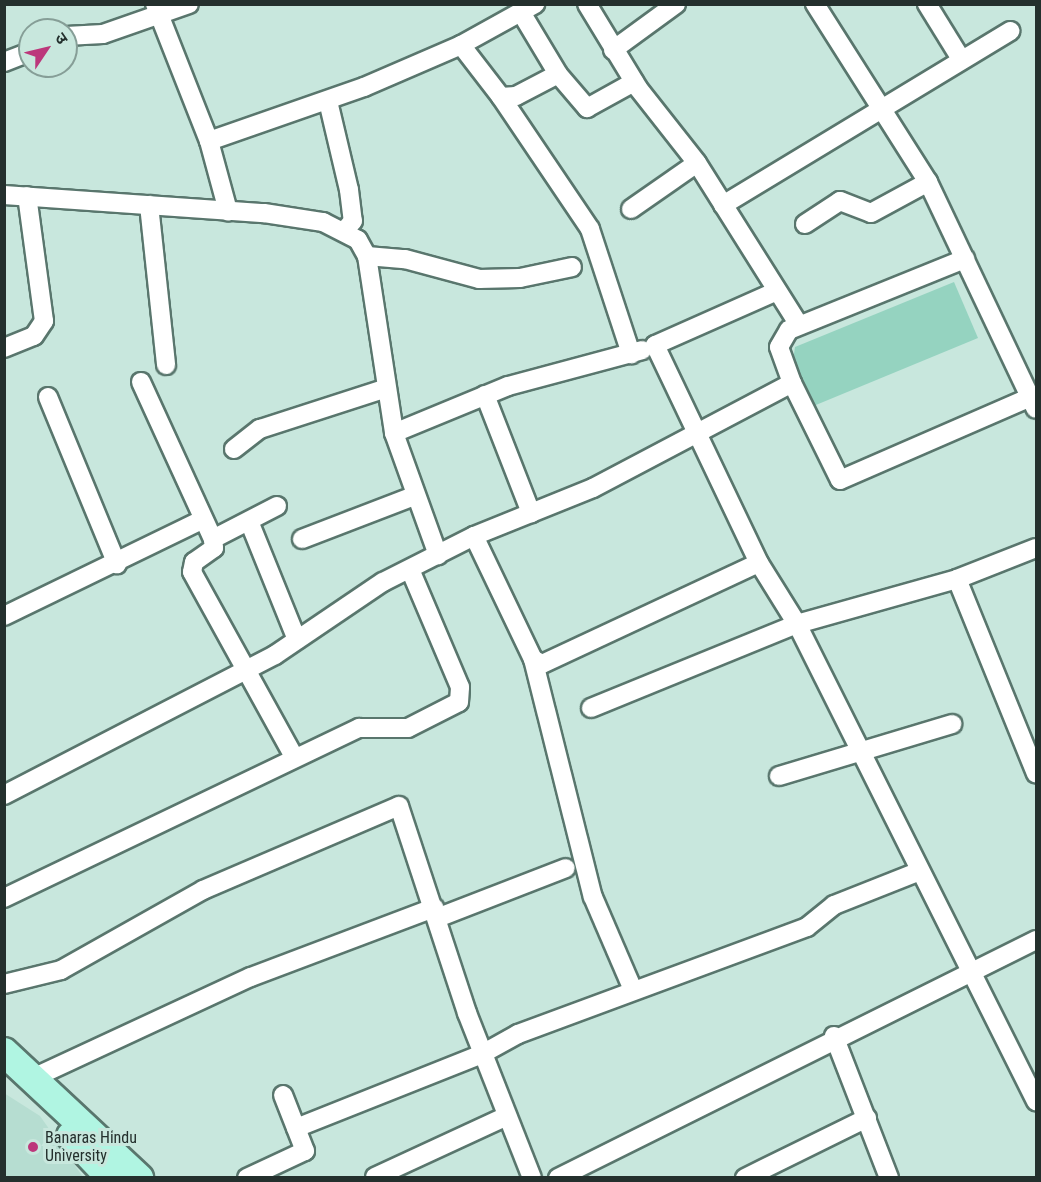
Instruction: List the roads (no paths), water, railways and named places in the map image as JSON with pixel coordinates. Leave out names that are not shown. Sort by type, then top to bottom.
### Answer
[{"type":"main road","points":[[4,1052],[139,1178]]},
{"type":"main road","points":[[4,1079],[111,1178]]},
{"type":"street","points":[[78,35],[103,34],[157,10],[189,4]]},
{"type":"street","points":[[587,4],[634,82],[697,163],[799,325]]},
{"type":"street","points":[[613,50],[676,4]]},
{"type":"street","points":[[815,4],[884,108],[928,182],[965,259],[1034,403],[840,480],[792,383],[779,347],[783,336],[799,325],[965,259]]},
{"type":"street","points":[[927,4],[961,59]]},
{"type":"street","points":[[209,141],[328,101],[461,45],[529,9],[558,74],[587,108],[634,82]]},
{"type":"street","points":[[157,10],[209,141],[228,211]]},
{"type":"street","points":[[723,205],[1010,31]]},
{"type":"street","points":[[461,45],[501,97],[590,229],[631,354]]},
{"type":"street","points":[[4,62],[18,56]]},
{"type":"street","points":[[501,97],[516,96],[558,74]]},
{"type":"street","points":[[328,101],[349,190],[353,221],[345,230]]},
{"type":"street","points":[[631,209],[697,163]]},
{"type":"street","points":[[805,224],[840,201],[871,213],[928,182]]},
{"type":"street","points":[[4,195],[228,211],[313,221],[345,230],[367,256],[384,390],[394,433],[414,496],[438,555]]},
{"type":"street","points":[[4,348],[34,336],[44,321],[27,196]]},
{"type":"street","points":[[149,205],[166,365]]},
{"type":"street","points":[[367,256],[405,259],[479,279],[519,278],[572,267]]},
{"type":"street","points":[[394,433],[485,395],[631,354],[777,291]]},
{"type":"street","points":[[655,345],[759,563],[797,624],[860,754],[1036,1101]]},
{"type":"street","points":[[141,382],[202,520],[213,539],[214,548],[194,562],[192,572],[243,670],[294,756]]},
{"type":"street","points":[[4,795],[297,640],[410,569],[474,536],[593,488],[697,429],[792,383]]},
{"type":"street","points":[[234,449],[260,429],[384,390]]},
{"type":"street","points":[[485,395],[531,513]]},
{"type":"street","points":[[48,397],[117,564]]},
{"type":"street","points":[[302,539],[414,496]]},
{"type":"street","points":[[213,539],[277,506]]},
{"type":"street","points":[[4,616],[117,564],[202,520]]},
{"type":"street","points":[[249,520],[297,640]]},
{"type":"street","points":[[474,536],[533,659],[593,897],[633,990]]},
{"type":"street","points":[[591,708],[797,624],[957,579],[1036,548]]},
{"type":"street","points":[[533,659],[553,662],[759,563]]},
{"type":"street","points":[[4,898],[294,756],[358,728],[419,725],[459,702],[460,687],[410,569]]},
{"type":"street","points":[[957,579],[1036,774]]},
{"type":"street","points":[[779,777],[952,724]]},
{"type":"street","points":[[4,984],[61,970],[203,890],[399,806],[482,1054],[505,1117],[532,1178]]},
{"type":"street","points":[[33,1078],[251,977],[566,868]]},
{"type":"street","points":[[296,1128],[482,1054],[518,1034],[807,927],[834,905],[920,871]]},
{"type":"street","points":[[558,1178],[834,1036],[1036,940]]},
{"type":"street","points":[[834,1036],[889,1178]]},
{"type":"street","points":[[247,1178],[305,1151],[283,1095]]},
{"type":"street","points":[[375,1177],[505,1117]]},
{"type":"street","points":[[745,1178],[867,1118]]},
{"type":"place","name":"Banaras Hindu University","points":[[33,1147]]}]
